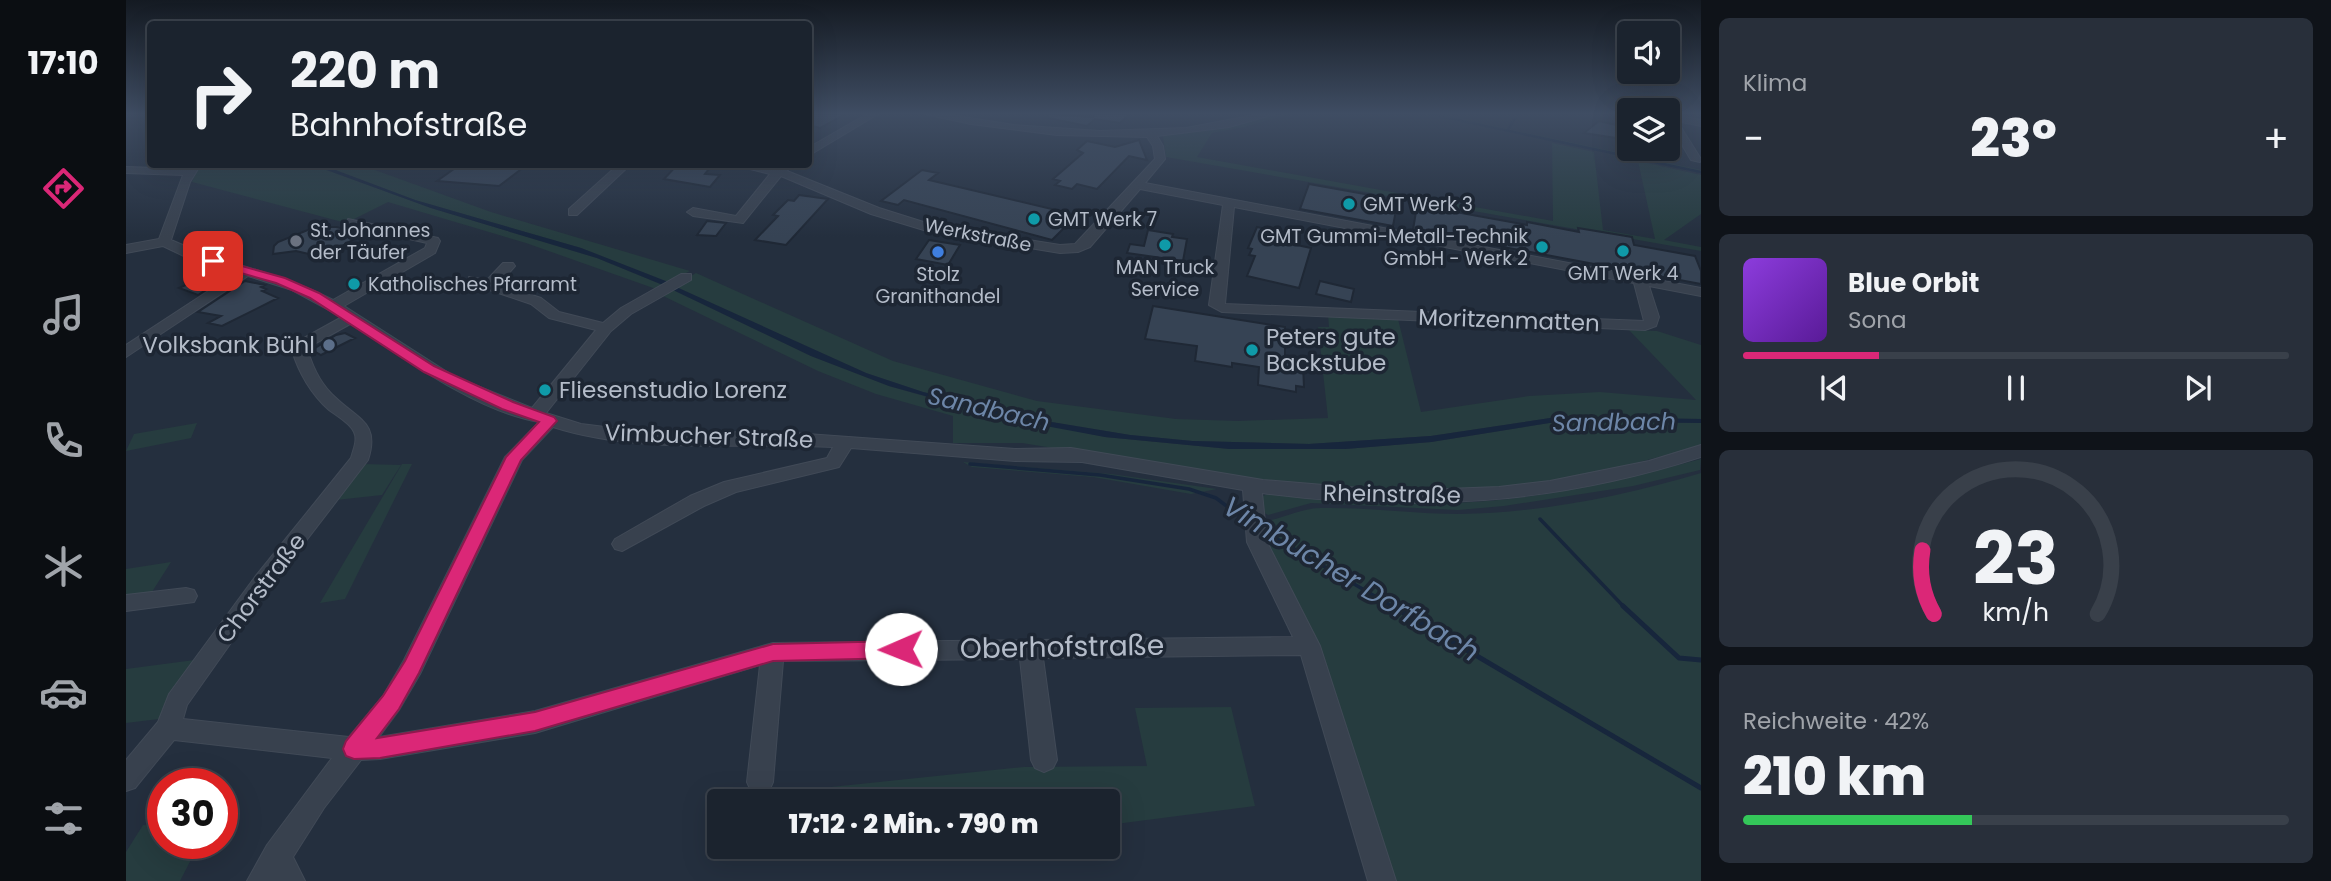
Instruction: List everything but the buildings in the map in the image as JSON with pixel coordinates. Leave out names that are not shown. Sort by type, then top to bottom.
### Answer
[{"type":"street","name":"Werkstraße","points":[[756,168],[778,172],[875,211],[931,228],[1060,249],[1078,248],[1085,244],[1139,185],[1160,159],[1159,155]]},
{"type":"street","points":[[1693,155],[1696,160]]},
{"type":"street","points":[[126,170],[192,168],[164,242],[126,249]]},
{"type":"street","points":[[573,212],[622,168]]},
{"type":"street","points":[[693,212],[739,220],[784,168]]},
{"type":"street","points":[[1139,185],[1701,292]]},
{"type":"street","name":"Moritzenmatten","points":[[1230,202],[1226,211],[1216,305],[1222,308],[1645,326],[1651,323],[1652,317],[1640,280]]},
{"type":"street","points":[[342,312],[434,245],[434,241],[352,222]]},
{"type":"street","name":"Vimbucher Straße","points":[[164,242],[175,249],[298,287],[342,312],[429,369],[542,418],[589,430],[637,437],[843,442],[959,449],[1015,456],[1081,456]]},
{"type":"street","points":[[490,285],[508,265]]},
{"type":"street","points":[[126,352],[247,271]]},
{"type":"street","points":[[261,881],[315,799],[391,702],[412,667],[514,457],[607,328],[626,311],[686,277]]},
{"type":"street","points":[[474,280],[536,301],[554,316],[607,328]]},
{"type":"street","name":"Chorstraße","points":[[167,728],[177,701],[262,583],[359,460],[365,443],[361,427],[331,403],[313,379],[300,351],[342,312]]},
{"type":"street","points":[[622,544],[697,501],[731,486],[833,463],[841,453],[843,442]]},
{"type":"street","name":"Rheinstraße","points":[[1081,456],[1252,485],[1367,496],[1425,498],[1508,493],[1619,474],[1701,451]]},
{"type":"street","points":[[1252,485],[1257,542],[1309,646],[1382,881]]},
{"type":"street","points":[[126,603],[186,596]]},
{"type":"street","name":"Oberhofstraße","points":[[354,749],[380,748],[535,722],[773,652],[1309,646]]},
{"type":"street","points":[[1030,649],[1044,760]]},
{"type":"street","points":[[760,782],[773,652]]},
{"type":"street","points":[[126,779],[167,728],[354,749]]},
{"type":"street","points":[[277,855],[291,881]]},
{"type":"green space","points":[[1166,155],[1198,155],[1197,157],[1553,221],[1552,155],[1594,155],[1603,230],[1655,239],[1638,161],[1701,175],[1701,214],[1664,240],[1701,247],[1701,251]]},
{"type":"green space","points":[[1645,161],[1659,161],[1701,170],[1701,173]]},
{"type":"green space","points":[[200,168],[321,168],[431,208],[597,258],[663,285],[656,289],[526,243],[388,202],[346,223],[192,182]]},
{"type":"green space","points":[[330,168],[369,168],[491,212],[690,271],[668,282],[581,248],[415,200]]},
{"type":"green space","points":[[696,273],[893,361],[1037,401],[1176,419],[1238,421],[1328,418],[1318,327],[1329,327],[1328,315],[1398,319],[1421,412],[1529,396],[1600,392],[1696,400],[1629,330],[1657,331],[1701,345],[1701,419],[1557,417],[1431,436],[1309,444],[1192,441],[1130,435],[1027,418],[923,392],[866,373],[674,286]]},
{"type":"green space","points":[[669,288],[811,356],[889,386],[959,406],[1105,437],[1230,449],[1345,449],[1431,442],[1561,421],[1701,423],[1701,446],[1578,478],[1497,489],[1384,492],[1244,479],[1022,443],[953,443],[953,416],[876,394],[818,371],[659,294]]},
{"type":"green space","points":[[197,423],[191,438],[126,451],[134,434]]},
{"type":"green space","points":[[1701,459],[1700,470],[1633,486],[1504,506],[1458,510],[1311,503],[1268,515],[1263,512],[1261,497],[1269,493],[1408,503],[1487,501],[1580,488]]},
{"type":"green space","points":[[963,462],[1111,474],[1217,489],[1191,494],[1093,477],[972,467]]},
{"type":"green space","points":[[363,464],[401,465],[382,495],[336,500]]},
{"type":"green space","points":[[402,464],[412,464],[345,599],[320,603]]},
{"type":"green space","points":[[1701,473],[1701,881],[1387,881],[1262,533],[1264,521],[1321,508],[1460,514],[1551,507],[1612,496]]},
{"type":"green space","points":[[171,562],[150,595],[126,599],[126,569]]},
{"type":"green space","points":[[202,659],[159,719],[126,723],[126,669]]},
{"type":"green space","points":[[1231,707],[1255,806],[1120,823],[1120,789],[812,789],[1024,767],[1147,766],[1135,708]]},
{"type":"green space","points":[[143,825],[147,825],[147,859],[191,859],[180,881],[126,881],[126,852]]},
{"type":"water","points":[[321,168],[330,168],[415,200],[581,248],[668,282],[663,285],[597,258],[431,208]]},
{"type":"water","name":"Sandbach","points":[[674,286],[866,373],[923,392],[1027,418],[1130,435],[1192,441],[1309,444],[1431,436],[1557,417],[1701,419],[1701,423],[1562,421],[1431,442],[1345,449],[1230,449],[1105,437],[1013,420],[889,386],[811,356],[669,288]]},
{"type":"waterway","points":[[1622,155],[1701,172]]},
{"type":"waterway","name":"Vimbucher Dorfbach","points":[[970,464],[1100,475],[1189,489],[1216,498],[1249,523]]},
{"type":"waterway","points":[[1540,519],[1624,607]]},
{"type":"waterway","name":"Vimbucher Dorfbach","points":[[1262,530],[1395,608]]},
{"type":"waterway","name":"Vimbucher Dorfbach","points":[[1392,606],[1701,788]]},
{"type":"waterway","points":[[1624,607],[1679,658],[1701,660]]},
{"type":"place","name":"GMT Werk 3","points":[[1349,204]]},
{"type":"place","name":"GMT Werk 7","points":[[1034,219]]},
{"type":"place","name":"St. Johannes der Täufer","points":[[296,241]]},
{"type":"place","name":"MAN Truck Service","points":[[1165,245]]},
{"type":"place","name":"GMT Gummi-Metall-Technik GmbH - Werk 2","points":[[1542,247]]},
{"type":"place","name":"GMT Werk 4","points":[[1623,251]]},
{"type":"place","name":"Stolz Granithandel","points":[[938,252]]},
{"type":"place","name":"Katholisches Pfarramt","points":[[354,284]]},
{"type":"place","name":"Volksbank Bühl","points":[[329,345]]},
{"type":"place","name":"Peters gute Backstube","points":[[1252,350]]},
{"type":"place","name":"Fliesenstudio Lorenz","points":[[545,390]]},
{"type":"route","points":[[213,261],[298,287],[338,308],[449,380],[549,421],[514,457],[412,667],[391,702],[354,749],[380,748],[535,722],[773,652],[901,649]]}]
